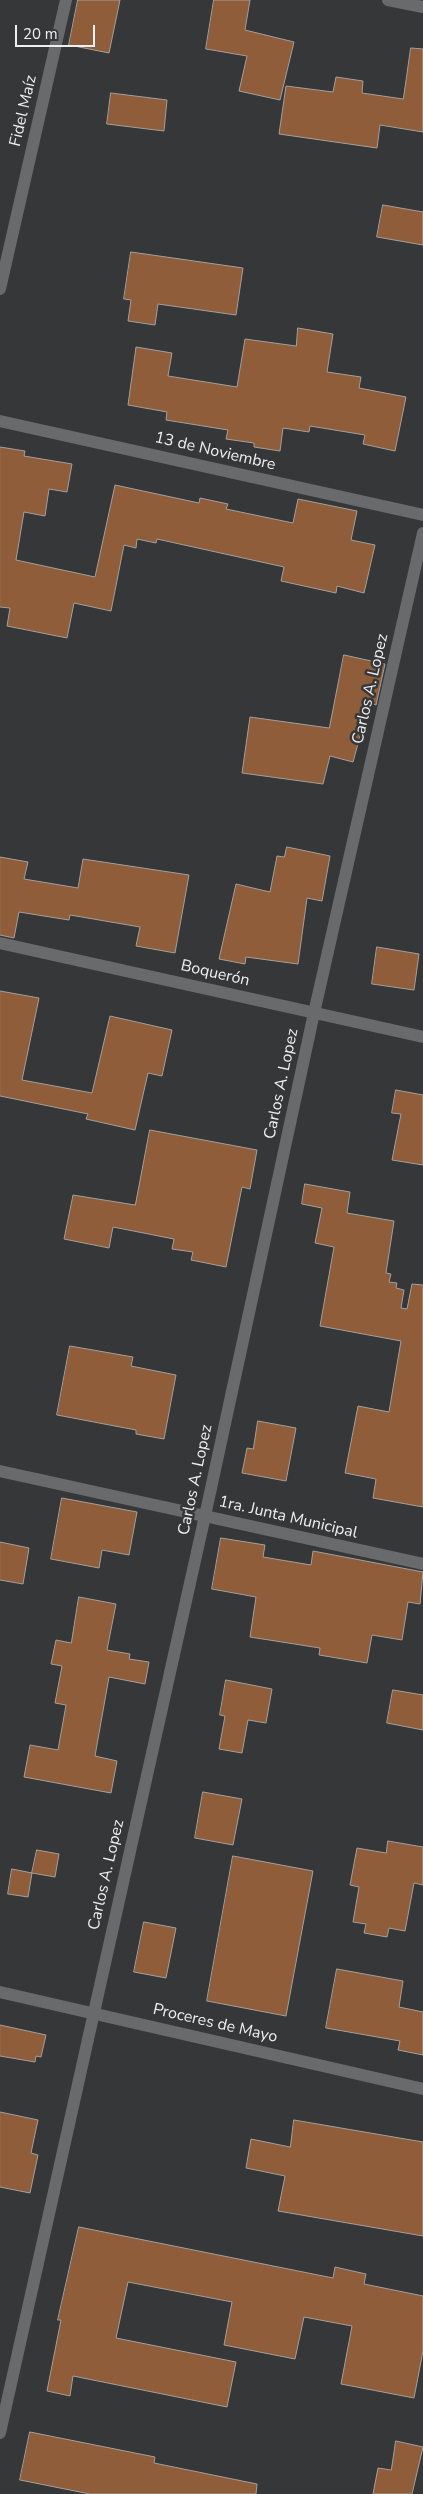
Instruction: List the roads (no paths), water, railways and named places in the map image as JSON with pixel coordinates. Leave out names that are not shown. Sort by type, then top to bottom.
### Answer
[{"type":"street","name":"Fidel Maíz","points":[[0,289],[66,0]]},
{"type":"street","points":[[388,0],[423,8]]},
{"type":"street","name":"13 de Noviembre","points":[[0,421],[423,515]]},
{"type":"street","name":"Carlos A. Lopez","points":[[0,2433],[205,1516],[314,1012],[423,533]]},
{"type":"street","name":"Boquerón","points":[[0,943],[423,1037]]},
{"type":"street","name":"1ra. Junta Municipal","points":[[0,1471],[423,1564]]},
{"type":"street","name":"Proceres de Mayo","points":[[0,1992],[423,2089]]}]
